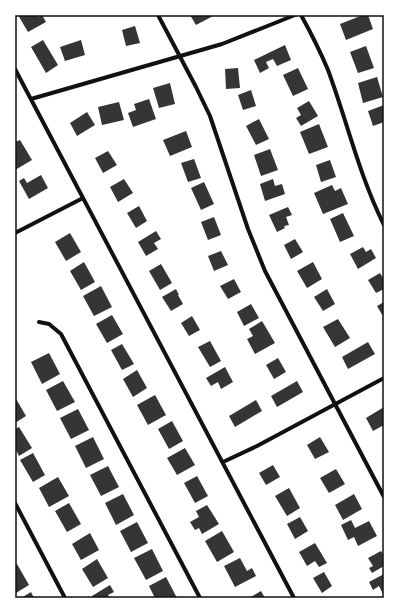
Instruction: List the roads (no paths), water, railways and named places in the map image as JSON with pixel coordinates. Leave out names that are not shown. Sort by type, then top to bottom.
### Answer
[{"type":"street","points":[[158,15],[210,116],[248,230],[265,271],[384,497]]},
{"type":"street","points":[[31,100],[222,44],[295,15]]},
{"type":"street","points":[[301,15],[312,34],[328,70],[365,180],[384,225]]},
{"type":"street","points":[[15,69],[294,598]]},
{"type":"street","points":[[15,234],[83,198]]},
{"type":"street","points":[[39,322],[50,324],[60,334],[200,598]]},
{"type":"street","points":[[223,462],[257,446],[384,378]]},
{"type":"street","points":[[15,503],[65,598]]}]
